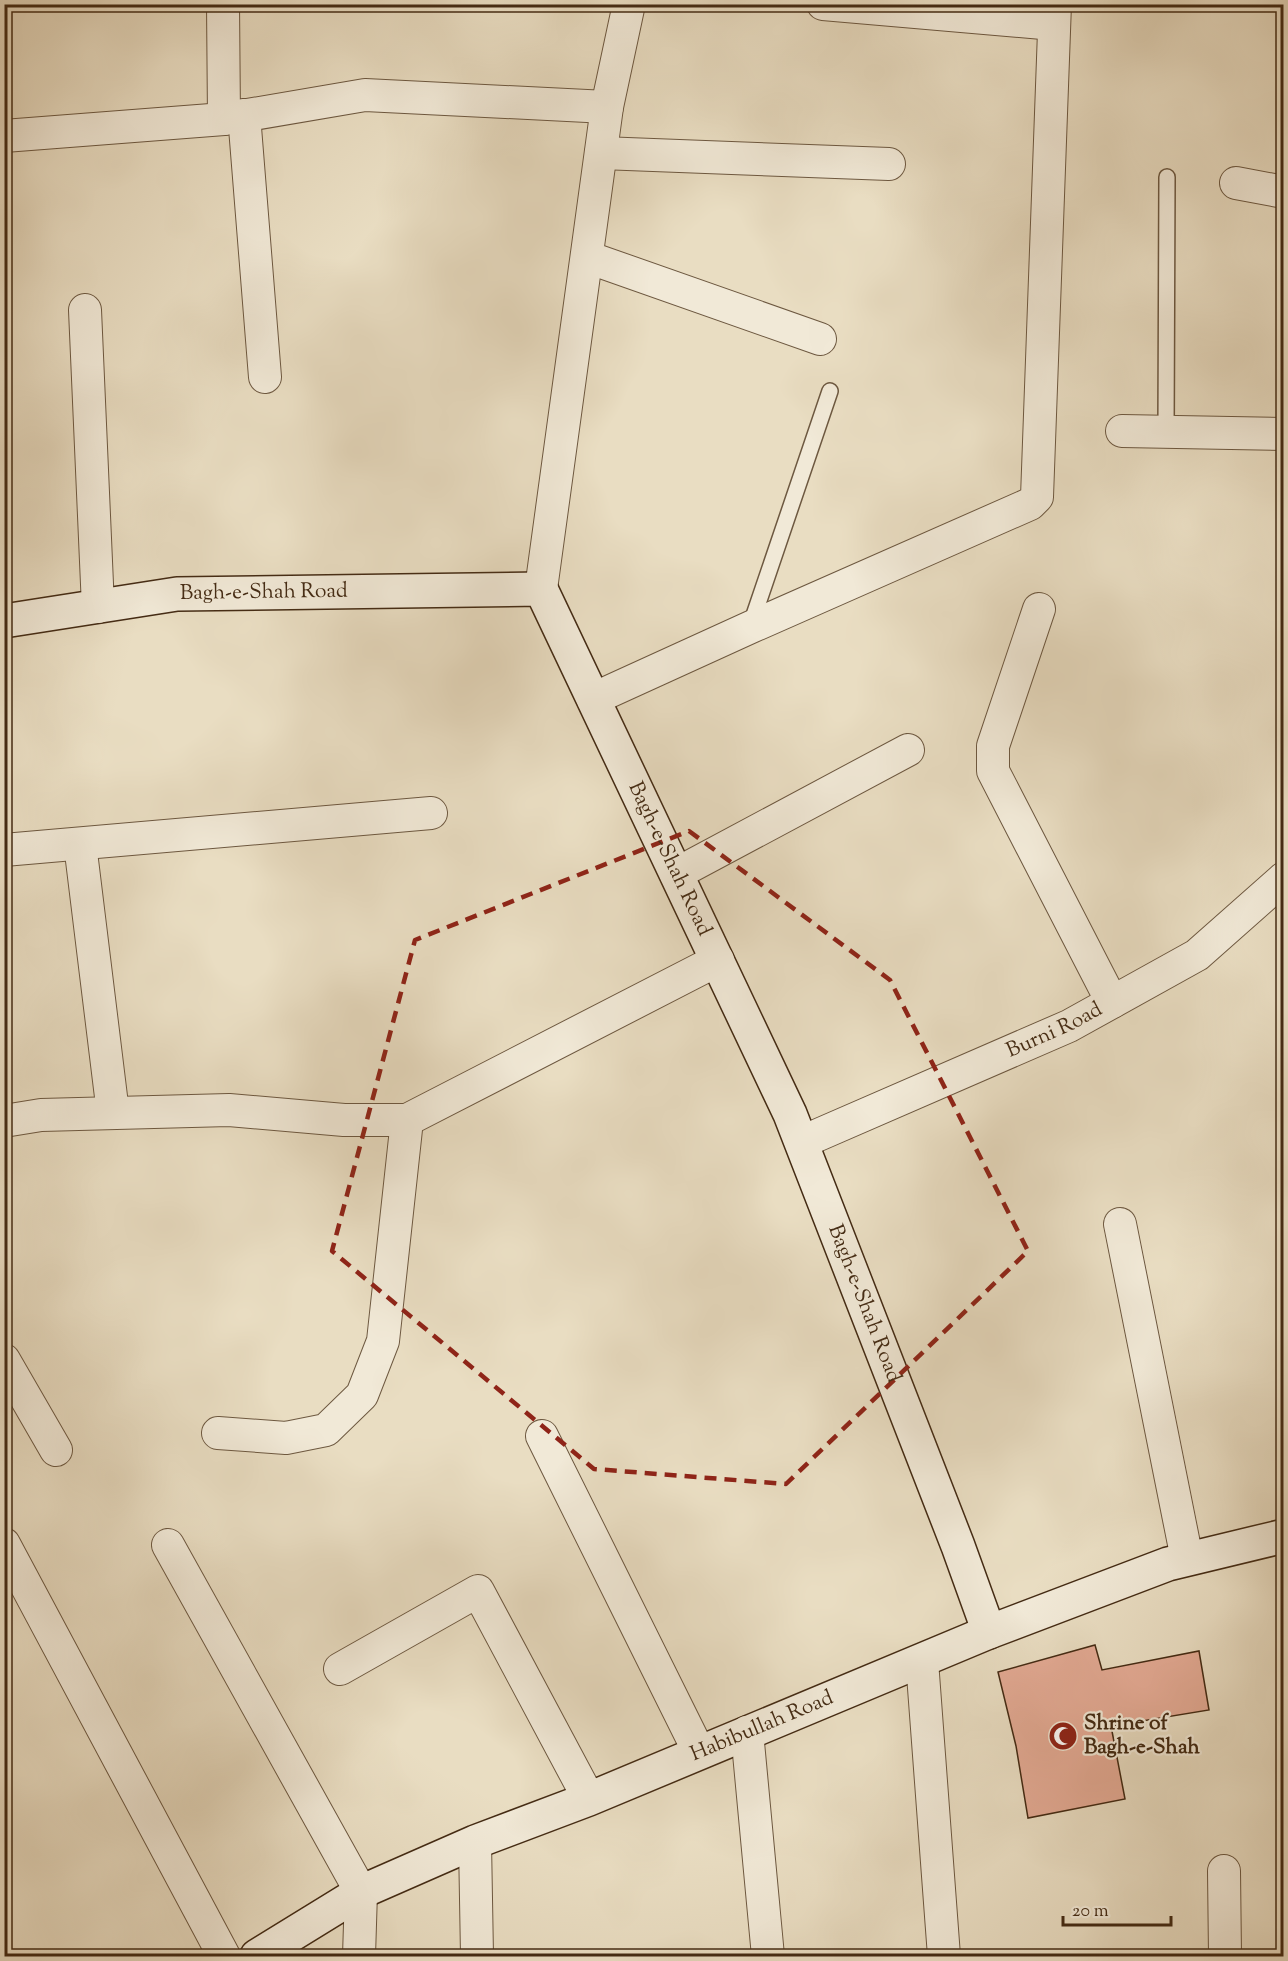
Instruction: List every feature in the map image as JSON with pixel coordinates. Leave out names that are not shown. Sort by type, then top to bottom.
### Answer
[{"type":"street","points":[[223,4],[265,378]]},
{"type":"street","points":[[541,589],[607,107],[629,4]]},
{"type":"street","points":[[593,699],[1030,504],[1037,497],[1055,14],[822,4]]},
{"type":"street","points":[[4,136],[234,117],[365,95],[607,107]]},
{"type":"street","points":[[601,153],[889,164]]},
{"type":"street","points":[[1236,183],[1284,192]]},
{"type":"street","points":[[587,257],[820,339]]},
{"type":"street","points":[[85,310],[98,606]]},
{"type":"street","points":[[1122,431],[1284,434]]},
{"type":"street","name":"Bagh-e-Shah Road","points":[[4,621],[177,594],[541,589],[802,1142],[989,1632]]},
{"type":"street","points":[[1039,609],[993,746],[993,771],[1112,1002]]},
{"type":"street","points":[[676,874],[908,750]]},
{"type":"street","points":[[4,850],[431,813]]},
{"type":"street","points":[[80,844],[113,1113]]},
{"type":"street","name":"Burni Road","points":[[802,1142],[1069,1026],[1197,955],[1284,878]]},
{"type":"street","points":[[4,1121],[41,1115],[229,1110],[344,1120],[407,1120],[718,960]]},
{"type":"street","points":[[218,1433],[286,1438],[326,1430],[362,1395],[383,1341],[407,1120]]},
{"type":"street","points":[[1120,1224],[1187,1559]]},
{"type":"street","points":[[4,1360],[56,1450]]},
{"type":"street","points":[[542,1436],[699,1752]]},
{"type":"street","name":"Habibullah Road","points":[[257,1956],[361,1892],[475,1842],[589,1799],[989,1632],[1168,1564],[1284,1536]]},
{"type":"street","points":[[4,1544],[224,1956]]},
{"type":"street","points":[[168,1545],[361,1892],[359,1956]]},
{"type":"street","points":[[339,1669],[478,1591],[589,1799]]},
{"type":"street","points":[[922,1661],[944,1956]]},
{"type":"street","points":[[747,1732],[768,1956]]},
{"type":"street","points":[[475,1842],[477,1956]]},
{"type":"street","points":[[1224,1871],[1225,1956]]},
{"type":"lane","points":[[1166,432],[1167,177]]},
{"type":"lane","points":[[751,627],[830,391]]},
{"type":"highlighted area","points":[[689,831],[890,980],[1028,1251],[786,1484],[594,1469],[332,1251],[415,940]]},
{"type":"building","name":"Shrine of Bagh-e-Shah","points":[[1095,1645],[1102,1670],[1199,1651],[1209,1710],[1111,1726],[1125,1799],[1028,1818],[1016,1746],[998,1672]]},
{"type":"place","name":"Shrine of Bagh-e-Shah","points":[[1063,1736]]}]
